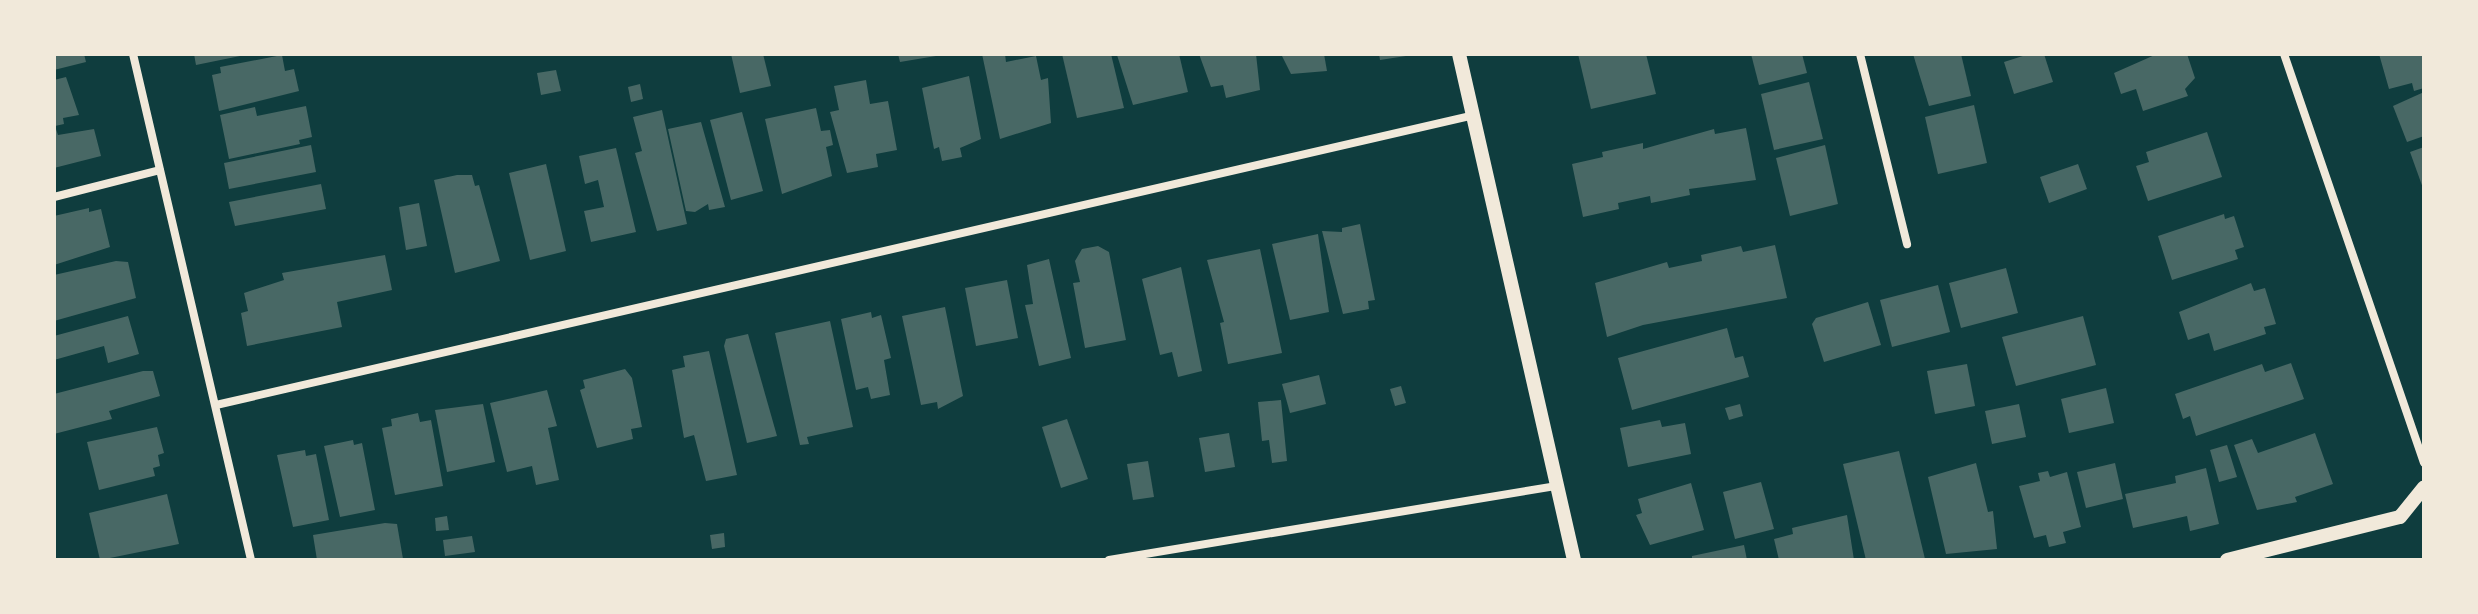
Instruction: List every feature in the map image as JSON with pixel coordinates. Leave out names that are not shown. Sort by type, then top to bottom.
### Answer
[{"type":"street","points":[[133,54],[251,560]]},
{"type":"street","points":[[1459,54],[1574,560]]},
{"type":"street","points":[[1860,54],[1907,244]]},
{"type":"street","points":[[2284,54],[2424,463]]},
{"type":"street","points":[[216,405],[1474,115]]},
{"type":"street","points":[[54,197],[160,170]]},
{"type":"street","points":[[1109,560],[1557,486]]},
{"type":"street","points":[[2227,560],[2400,517],[2424,487]]},
{"type":"building","points":[[54,54],[84,54],[86,62],[54,70]]},
{"type":"building","points":[[194,54],[245,54],[245,55],[196,65]]},
{"type":"building","points":[[731,54],[763,54],[771,86],[740,93]]},
{"type":"building","points":[[898,54],[936,54],[936,56],[900,62]]},
{"type":"building","points":[[982,54],[1005,54],[1006,62],[1036,56],[1041,80],[1048,78],[1051,123],[1000,139]]},
{"type":"building","points":[[1062,54],[1111,54],[1124,108],[1077,118]]},
{"type":"building","points":[[1179,54],[1188,92],[1133,105],[1117,55]]},
{"type":"building","points":[[1199,54],[1256,54],[1260,90],[1226,98],[1223,85],[1211,87]]},
{"type":"building","points":[[1281,54],[1324,54],[1327,71],[1291,74]]},
{"type":"building","points":[[1379,54],[1406,54],[1406,56],[1380,60]]},
{"type":"building","points":[[1578,54],[1646,54],[1656,94],[1591,109]]},
{"type":"building","points":[[1751,54],[1802,54],[1807,73],[1759,85]]},
{"type":"building","points":[[1913,54],[1961,54],[1971,96],[1929,106]]},
{"type":"building","points":[[2029,54],[2044,54],[2053,82],[2014,94],[2004,62]]},
{"type":"building","points":[[2157,54],[2187,54],[2195,78],[2185,89],[2188,96],[2143,111],[2136,89],[2121,94],[2114,73]]},
{"type":"building","points":[[2379,54],[2424,54],[2424,88],[2414,91],[2412,83],[2389,89]]},
{"type":"building","points":[[282,55],[285,71],[294,69],[299,91],[219,111],[212,75],[221,73],[220,67]]},
{"type":"building","points":[[556,70],[561,91],[541,95],[537,73]]},
{"type":"building","points":[[969,76],[981,139],[960,148],[962,157],[942,161],[939,147],[934,149],[922,88]]},
{"type":"building","points":[[66,77],[79,115],[63,118],[64,124],[55,126],[58,135],[94,129],[101,156],[54,168],[54,80]]},
{"type":"building","points":[[866,80],[870,104],[888,101],[897,150],[876,154],[878,167],[847,173],[830,112],[839,110],[834,86]]},
{"type":"building","points":[[1809,82],[1823,139],[1774,150],[1761,94]]},
{"type":"building","points":[[640,84],[643,99],[631,102],[628,87]]},
{"type":"building","points":[[2424,92],[2424,136],[2407,142],[2393,106]]},
{"type":"building","points":[[1974,105],[1987,163],[1938,174],[1925,117]]},
{"type":"building","points":[[306,106],[312,137],[299,140],[300,144],[229,159],[220,115],[255,107],[257,116]]},
{"type":"building","points":[[816,108],[821,131],[830,130],[833,145],[826,147],[832,176],[782,194],[765,119]]},
{"type":"building","points":[[662,110],[687,224],[657,231],[635,153],[642,151],[633,117]]},
{"type":"building","points":[[742,112],[763,191],[731,200],[710,120]]},
{"type":"building","points":[[701,122],[725,207],[709,210],[708,204],[695,212],[686,211],[668,129]]},
{"type":"building","points":[[1746,128],[1756,180],[1689,189],[1690,195],[1651,203],[1650,196],[1618,203],[1619,209],[1583,217],[1572,164],[1603,157],[1602,152],[1643,143],[1643,149],[1714,129],[1715,134]]},
{"type":"building","points":[[2207,132],[2222,177],[2148,201],[2136,166],[2149,162],[2146,152]]},
{"type":"building","points":[[311,145],[316,172],[229,189],[224,163]]},
{"type":"building","points":[[1825,145],[1838,204],[1790,216],[1776,158]]},
{"type":"building","points":[[2424,147],[2424,191],[2410,152]]},
{"type":"building","points":[[616,148],[636,232],[591,242],[584,211],[604,207],[598,180],[585,184],[579,156]]},
{"type":"building","points":[[546,164],[566,251],[530,260],[509,173]]},
{"type":"building","points":[[2078,164],[2087,189],[2049,203],[2040,177]]},
{"type":"building","points":[[472,175],[475,186],[479,185],[500,261],[455,273],[434,180]]},
{"type":"building","points":[[321,184],[326,209],[235,226],[229,202]]},
{"type":"building","points":[[419,203],[427,246],[406,250],[399,207]]},
{"type":"building","points":[[89,208],[89,212],[101,209],[110,247],[54,265],[54,216]]},
{"type":"building","points":[[2224,214],[2225,219],[2234,216],[2244,247],[2235,250],[2238,259],[2172,280],[2158,236]]},
{"type":"building","points":[[1360,224],[1375,300],[1368,301],[1369,309],[1343,314],[1322,231],[1342,232],[1342,228]]},
{"type":"building","points":[[1318,234],[1329,312],[1290,320],[1272,244]]},
{"type":"building","points":[[1775,245],[1787,298],[1643,325],[1607,337],[1595,283],[1667,262],[1669,268],[1702,261],[1701,255],[1741,246],[1743,252]]},
{"type":"building","points":[[1098,246],[1109,252],[1126,340],[1085,348],[1073,283],[1080,282],[1075,261],[1082,249]]},
{"type":"building","points":[[1260,249],[1282,353],[1228,364],[1220,323],[1224,322],[1207,260]]},
{"type":"building","points":[[385,255],[392,290],[337,302],[342,327],[247,346],[241,313],[248,311],[244,293],[284,280],[282,273]]},
{"type":"building","points":[[1049,259],[1071,358],[1039,366],[1025,305],[1033,304],[1027,265]]},
{"type":"building","points":[[116,261],[128,262],[136,298],[54,321],[54,275]]},
{"type":"building","points":[[1181,267],[1202,371],[1178,377],[1172,352],[1160,355],[1142,279]]},
{"type":"building","points":[[2006,268],[2018,313],[1961,328],[1949,283]]},
{"type":"building","points":[[1007,280],[1018,338],[976,346],[965,288]]},
{"type":"building","points":[[2251,283],[2254,291],[2265,288],[2276,324],[2264,327],[2266,334],[2214,351],[2209,333],[2188,340],[2179,312]]},
{"type":"building","points":[[1938,285],[1950,332],[1892,347],[1880,300]]},
{"type":"building","points":[[1868,302],[1881,345],[1824,362],[1812,324],[1816,318]]},
{"type":"building","points":[[945,307],[963,396],[938,409],[937,402],[921,405],[902,316]]},
{"type":"building","points":[[871,312],[872,318],[881,315],[891,358],[884,360],[890,395],[871,399],[868,387],[856,390],[841,319]]},
{"type":"building","points":[[128,316],[139,354],[108,363],[104,346],[54,360],[54,336]]},
{"type":"building","points":[[2083,316],[2096,365],[2016,386],[2002,337]]},
{"type":"building","points":[[830,321],[853,427],[807,437],[809,444],[800,445],[775,333]]},
{"type":"building","points":[[1727,328],[1735,358],[1743,356],[1749,377],[1632,410],[1618,358]]},
{"type":"building","points":[[748,334],[777,436],[747,443],[724,346],[726,339]]},
{"type":"building","points":[[709,351],[737,475],[706,481],[694,435],[684,438],[672,370],[685,367],[683,356]]},
{"type":"building","points":[[2291,363],[2304,399],[2196,436],[2190,416],[2183,419],[2175,394],[2262,364],[2265,372]]},
{"type":"building","points":[[1967,364],[1975,406],[1935,414],[1927,371]]},
{"type":"building","points":[[625,369],[632,378],[642,427],[631,429],[633,439],[597,448],[580,390],[585,388],[583,380]]},
{"type":"building","points":[[153,371],[160,396],[109,411],[112,419],[54,434],[54,394]]},
{"type":"building","points":[[1319,375],[1326,404],[1290,413],[1282,384]]},
{"type":"building","points":[[1401,386],[1406,403],[1395,406],[1390,389]]},
{"type":"building","points":[[2106,388],[2114,423],[2069,433],[2061,399]]},
{"type":"building","points":[[547,390],[557,426],[548,428],[559,480],[536,485],[532,466],[507,472],[490,403]]},
{"type":"building","points":[[1281,400],[1287,461],[1272,463],[1269,440],[1262,441],[1258,402]]},
{"type":"building","points":[[483,404],[495,462],[447,472],[435,410]]},
{"type":"building","points":[[1740,404],[1743,416],[1729,420],[1725,408]]},
{"type":"building","points":[[2019,404],[2026,437],[1992,444],[1985,411]]},
{"type":"building","points":[[418,413],[420,422],[431,420],[443,486],[395,495],[382,428],[392,426],[391,419]]},
{"type":"building","points":[[1067,419],[1088,479],[1061,488],[1042,427]]},
{"type":"building","points":[[1660,420],[1662,427],[1685,423],[1691,454],[1628,467],[1620,428]]},
{"type":"building","points":[[157,427],[164,453],[158,455],[160,466],[153,468],[155,476],[99,490],[87,442]]},
{"type":"building","points":[[1229,433],[1235,467],[1205,472],[1199,438]]},
{"type":"building","points":[[2315,433],[2333,484],[2295,497],[2297,502],[2257,510],[2234,445],[2252,439],[2258,453]]},
{"type":"building","points":[[353,440],[354,445],[362,443],[375,510],[340,517],[324,446]]},
{"type":"building","points":[[2227,445],[2237,477],[2219,482],[2210,450]]},
{"type":"building","points":[[305,450],[306,456],[316,454],[329,520],[293,527],[277,455]]},
{"type":"building","points":[[1899,451],[1925,559],[1866,560],[1843,464]]},
{"type":"building","points":[[1148,461],[1154,497],[1133,500],[1127,464]]},
{"type":"building","points":[[1976,463],[1988,512],[1993,511],[1997,549],[1946,554],[1928,477]]},
{"type":"building","points":[[2115,463],[2123,499],[2086,508],[2077,472]]},
{"type":"building","points":[[2206,468],[2219,524],[2190,531],[2187,516],[2133,528],[2125,494],[2176,483],[2175,476]]},
{"type":"building","points":[[2048,471],[2050,477],[2067,472],[2081,527],[2063,532],[2066,543],[2049,547],[2046,535],[2034,538],[2019,486],[2040,481],[2038,473]]},
{"type":"building","points":[[1761,482],[1774,529],[1735,539],[1723,492]]},
{"type":"building","points":[[1691,483],[1704,530],[1650,545],[1636,515],[1642,513],[1638,499]]},
{"type":"building","points":[[167,494],[179,544],[100,560],[89,513]]},
{"type":"building","points":[[1847,515],[1854,560],[1779,560],[1774,539],[1793,534],[1792,528]]},
{"type":"building","points":[[447,516],[449,530],[436,531],[435,518]]},
{"type":"building","points":[[385,523],[397,524],[403,559],[317,560],[313,535]]},
{"type":"building","points":[[724,533],[725,547],[712,549],[710,535]]},
{"type":"building","points":[[472,536],[475,552],[445,556],[443,540]]},
{"type":"building","points":[[1744,545],[1747,560],[1692,560],[1692,556]]}]
